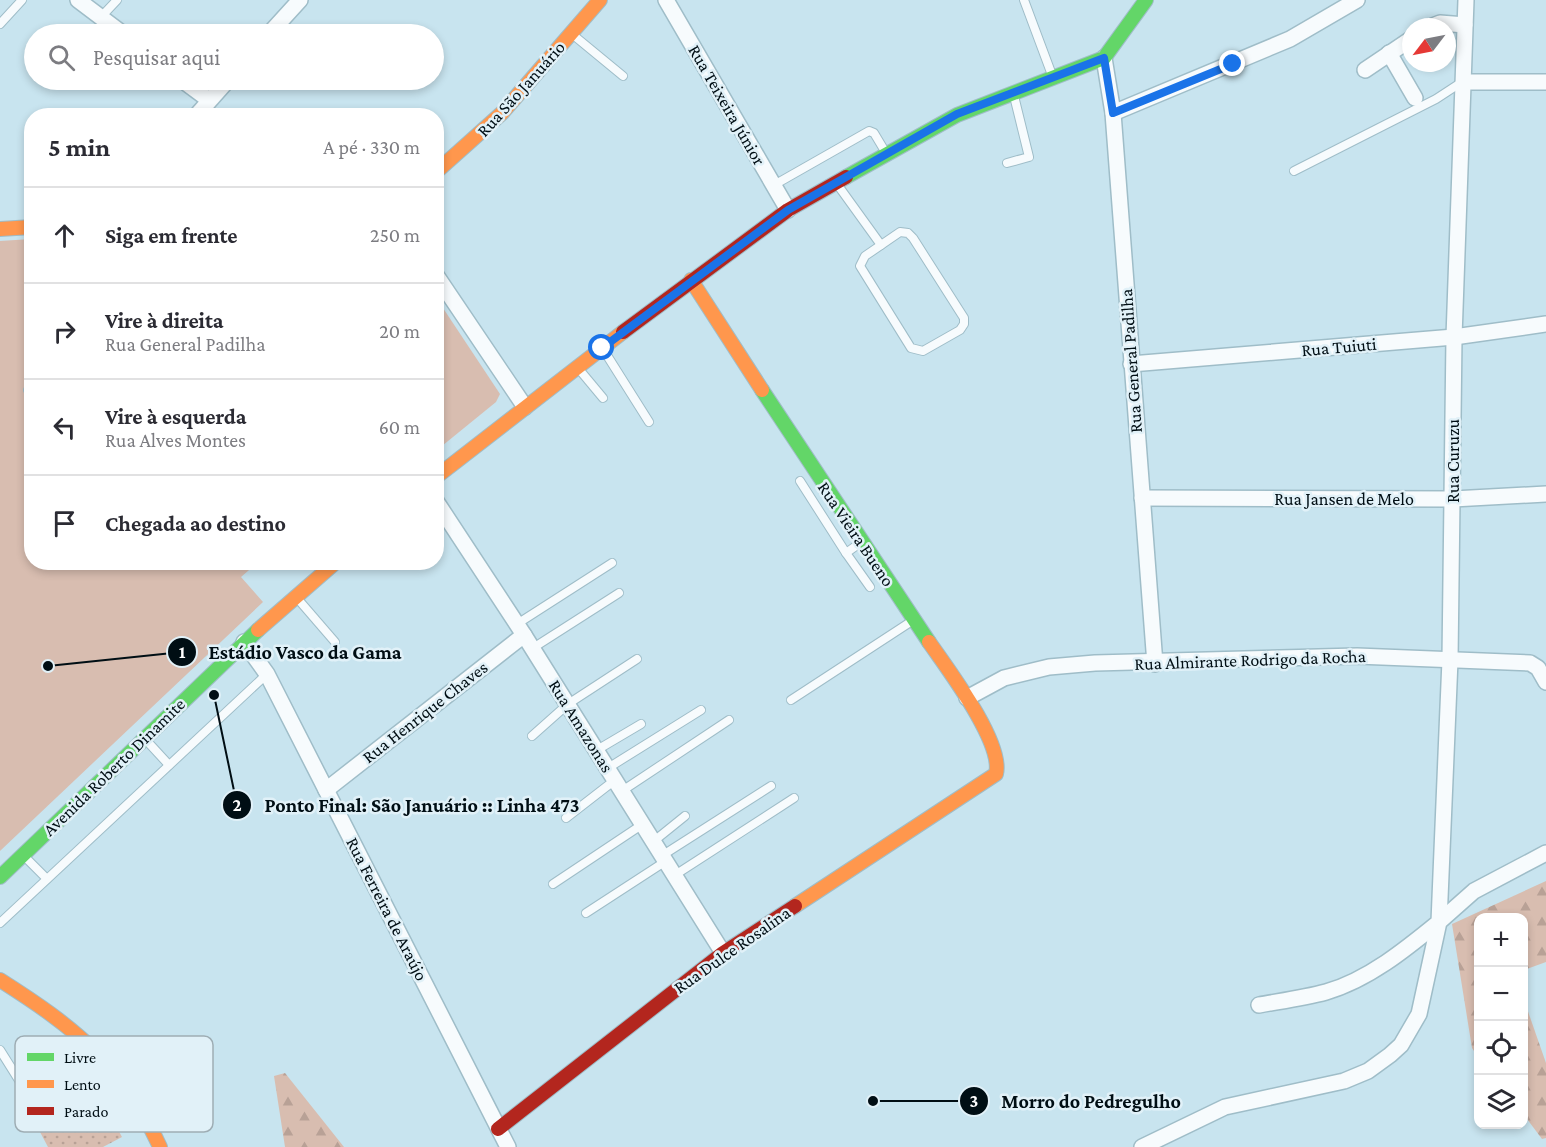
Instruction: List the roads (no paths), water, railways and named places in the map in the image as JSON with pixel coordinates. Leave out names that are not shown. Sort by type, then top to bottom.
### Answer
[{"type":"street","points":[[78,0],[110,24]]},
{"type":"street","points":[[278,24],[300,0]]},
{"type":"street","name":"Rua São Januário","points":[[444,166],[467,150],[492,124],[600,0]]},
{"type":"street","name":"Rua Teixeira Júnior","points":[[666,0],[788,210]]},
{"type":"street","points":[[444,471],[691,280],[788,210],[957,114],[1012,91],[1104,58],[1146,0]]},
{"type":"street","points":[[1113,113],[1290,39],[1357,0]]},
{"type":"street","name":"Rua Curuzu","points":[[1142,1147],[1225,1107],[1344,1082],[1368,1071],[1401,1045],[1419,1014],[1439,922],[1450,660],[1454,337],[1466,0]]},
{"type":"street","points":[[1456,24],[1465,25]]},
{"type":"street","points":[[1365,70],[1402,45]]},
{"type":"street","points":[[1389,53],[1415,98]]},
{"type":"street","name":"Rua General Padilha","points":[[1104,58],[1113,113],[1155,664]]},
{"type":"street","points":[[1464,82],[1546,82]]},
{"type":"street","points":[[196,90],[209,100]]},
{"type":"street","points":[[202,108],[218,90]]},
{"type":"street","points":[[0,229],[24,228]]},
{"type":"street","name":"Rua Vieira Bueno","points":[[691,280],[861,543],[967,699],[989,738],[998,766],[996,774],[978,787]]},
{"type":"street","points":[[444,287],[525,407]]},
{"type":"street","name":"Rua Tuiuti","points":[[1131,364],[1454,337],[1546,324]]},
{"type":"street","name":"Rua Jansen de Melo","points":[[1142,498],[1453,499],[1546,494]]},
{"type":"street","name":"Rua Amazonas","points":[[444,513],[533,648],[723,953]]},
{"type":"street","name":"Avenida Roberto Dinamite","points":[[0,877],[244,642],[327,570]]},
{"type":"street","name":"Rua Henrique Chaves","points":[[326,790],[520,629]]},
{"type":"street","name":"Rua Ferreira de Araújo","points":[[244,642],[267,674],[508,1147]]},
{"type":"street","name":"Rua Almirante Rodrigo da Rocha","points":[[967,699],[1004,678],[1049,667],[1357,656],[1530,663],[1538,668],[1546,682]]},
{"type":"street","name":"Rua Dulce Rosalina","points":[[498,1129],[723,953],[978,787]]},
{"type":"street","points":[[1258,1005],[1326,992],[1351,983],[1408,947],[1474,891],[1546,853]]},
{"type":"street","points":[[0,980],[69,1025],[79,1036]]},
{"type":"street","points":[[151,1132],[160,1147]]},
{"type":"lane","points":[[0,24],[22,0]]},
{"type":"lane","points":[[101,17],[117,0]]},
{"type":"lane","points":[[1024,0],[1052,77]]},
{"type":"lane","points":[[571,33],[623,76]]},
{"type":"lane","points":[[1294,171],[1436,99],[1464,82]]},
{"type":"lane","points":[[1007,163],[1029,157],[1012,91]]},
{"type":"lane","points":[[774,185],[869,131],[874,133],[887,154]]},
{"type":"lane","points":[[836,182],[881,246]]},
{"type":"lane","points":[[900,232],[908,233],[913,238],[964,318],[964,324],[960,330],[923,351],[911,348],[860,266],[865,256],[881,246],[900,232]]},
{"type":"lane","points":[[602,348],[649,422]]},
{"type":"lane","points":[[577,367],[603,398]]},
{"type":"lane","points":[[800,481],[870,587]]},
{"type":"lane","points":[[846,553],[861,543]]},
{"type":"lane","points":[[520,629],[612,563]]},
{"type":"lane","points":[[533,648],[619,593]]},
{"type":"lane","points":[[296,597],[334,642]]},
{"type":"lane","points":[[791,700],[914,620]]},
{"type":"lane","points":[[532,736],[568,704],[637,659]]},
{"type":"lane","name":"Avenida Roberto Dinamite","points":[[0,923],[267,674]]},
{"type":"lane","points":[[566,818],[701,710]]},
{"type":"lane","points":[[615,780],[729,720]]},
{"type":"lane","points":[[597,750],[641,724]]},
{"type":"lane","points":[[144,738],[169,765]]},
{"type":"lane","points":[[586,913],[771,786]]},
{"type":"lane","points":[[675,875],[794,798]]},
{"type":"lane","points":[[654,841],[685,816]]},
{"type":"lane","points":[[553,884],[643,824]]},
{"type":"lane","points":[[23,855],[47,879]]},
{"type":"lane","points":[[0,1050],[15,1074]]},
{"type":"place","name":"Estádio Vasco da Gama","points":[[48,666]]},
{"type":"place","name":"Ponto Final: São Januário :: Linha 473","points":[[214,695]]},
{"type":"place","name":"Morro do Pedregulho","points":[[873,1101]]}]
